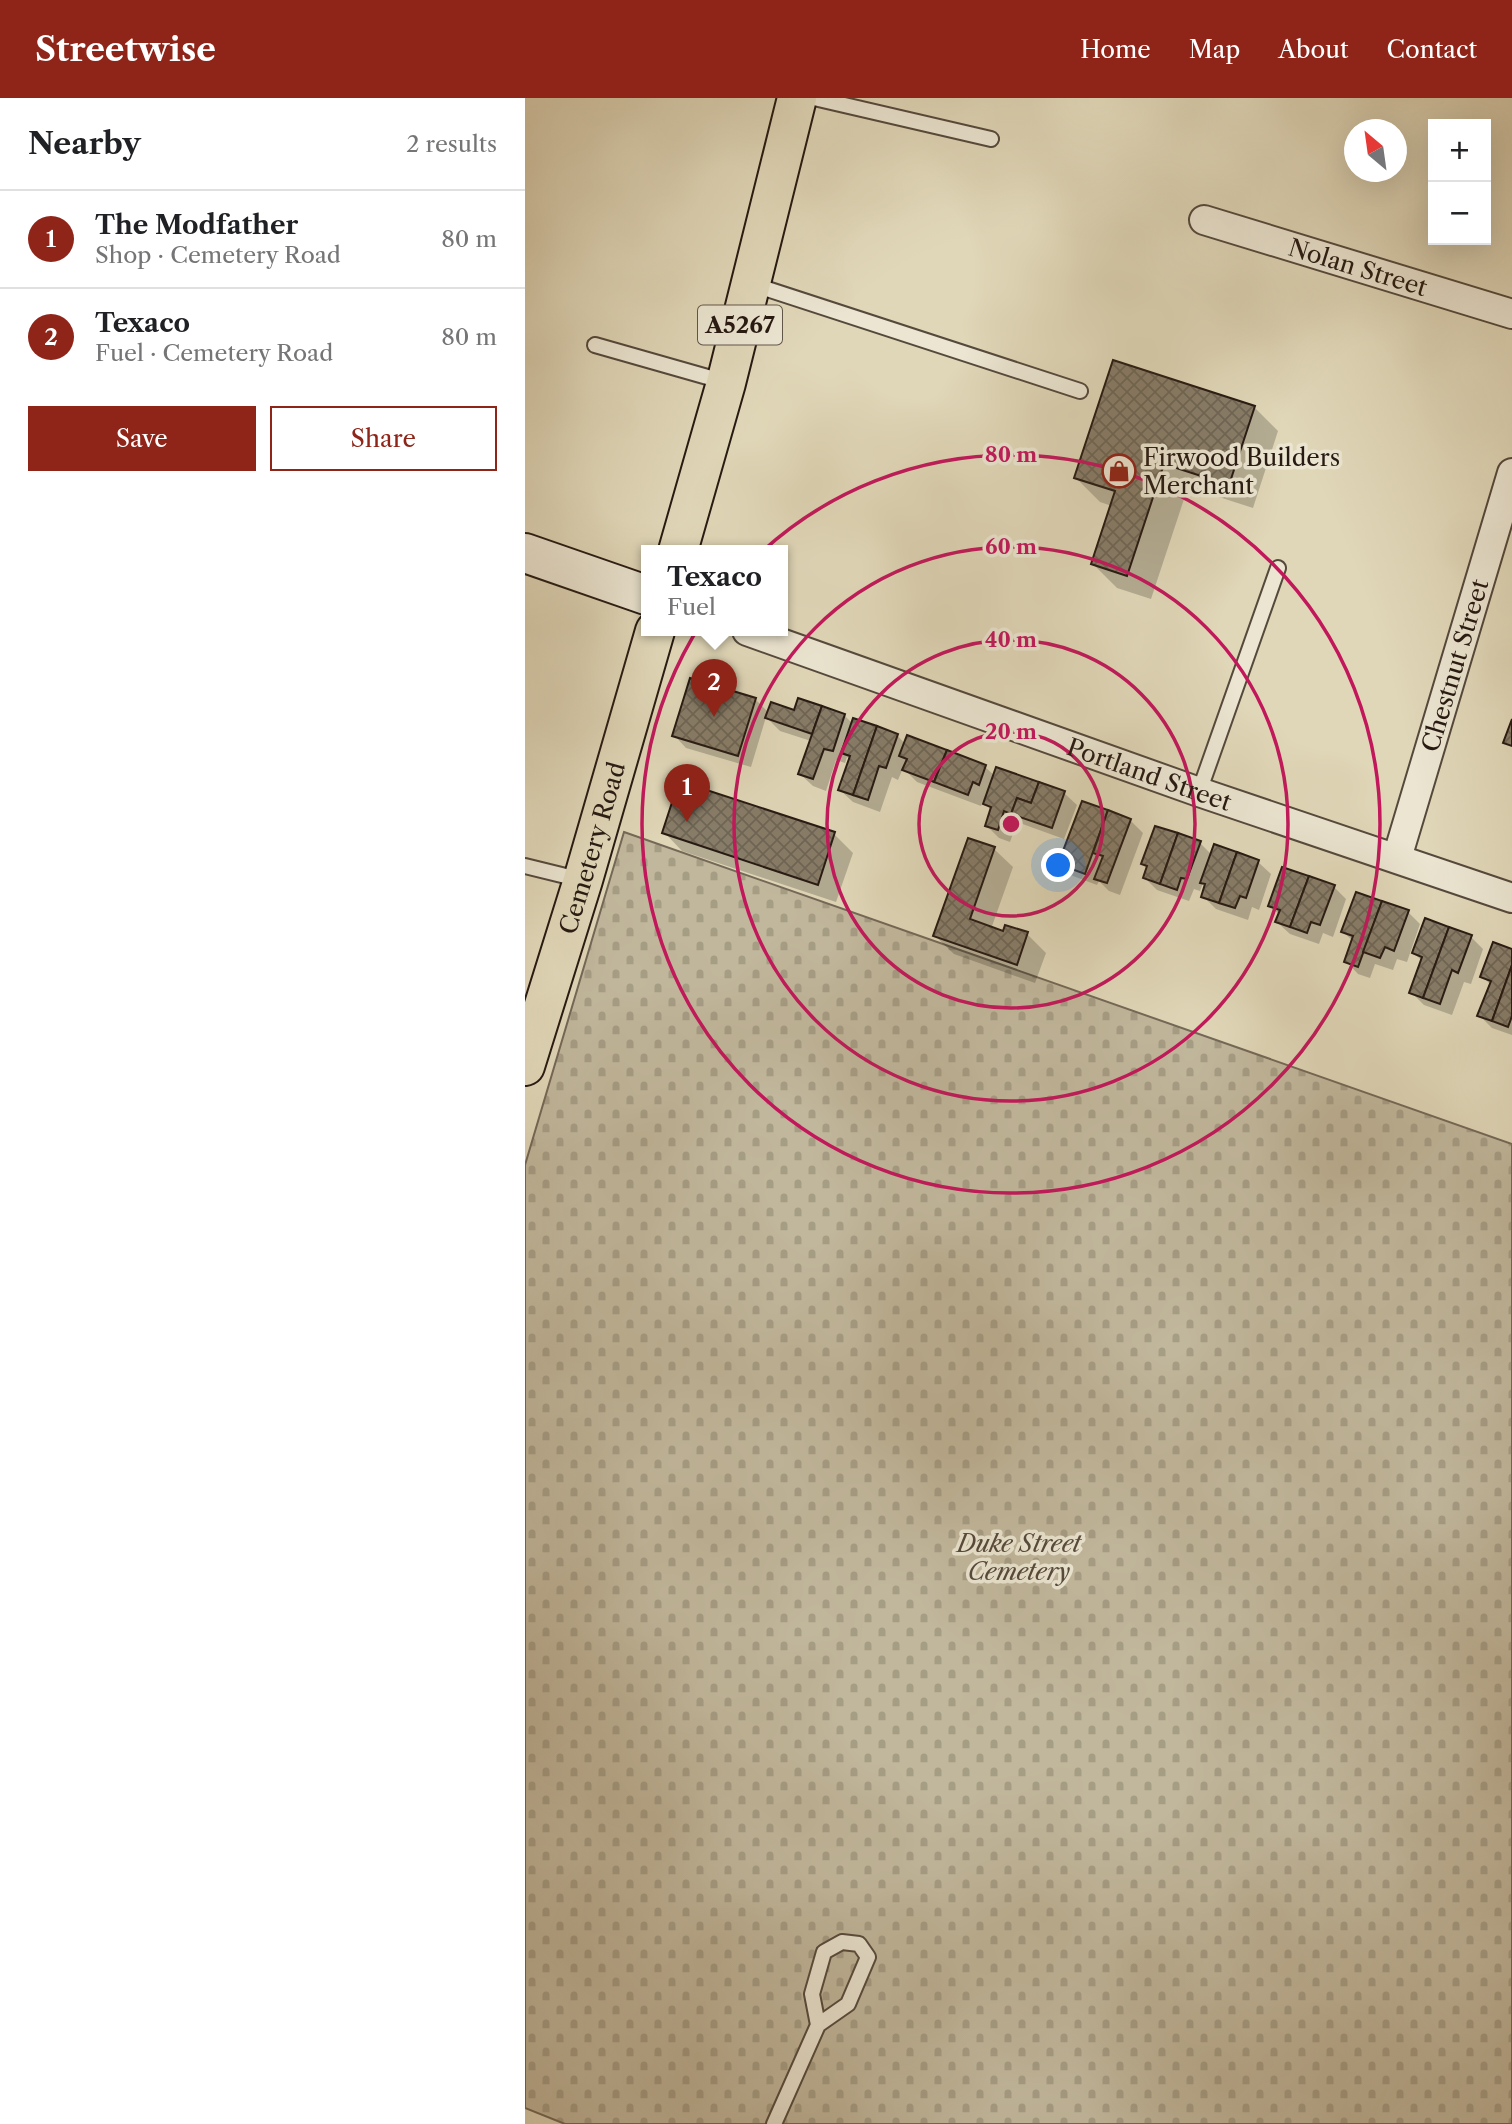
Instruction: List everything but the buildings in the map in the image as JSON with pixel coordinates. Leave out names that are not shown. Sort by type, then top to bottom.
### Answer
[{"type":"main road","name":"A5267","points":[[680,545],[726,383],[797,98]]},
{"type":"main road","name":"Cemetery Road","points":[[525,1066],[583,880],[654,636]]},
{"type":"street","name":"Nolan Street","points":[[1204,220],[1512,314]]},
{"type":"street","name":"Chestnut Street","points":[[1397,858],[1512,473]]},
{"type":"street","points":[[525,553],[641,593]]},
{"type":"street","name":"Portland Street","points":[[761,636],[1199,792],[1512,898]]},
{"type":"lane","points":[[814,98],[991,139]]},
{"type":"lane","points":[[751,284],[1080,391]]},
{"type":"lane","points":[[594,345],[726,383]]},
{"type":"lane","points":[[1199,792],[1278,568]]},
{"type":"lane","points":[[525,866],[583,880]]},
{"type":"lane","points":[[774,2124],[818,2025],[848,2004],[868,1957],[859,1944],[842,1942],[824,1952],[812,1994],[818,2025]]},
{"type":"green space","name":"Duke Street Cemetery","points":[[624,832],[1512,1144],[1512,2124],[565,2124],[525,2108],[525,1165]]},
{"type":"place","name":"Firwood Builders Merchant","points":[[1119,471]]},
{"type":"place","name":"Texaco","points":[[714,717]]},
{"type":"place","name":"The Modfather","points":[[687,822]]}]
